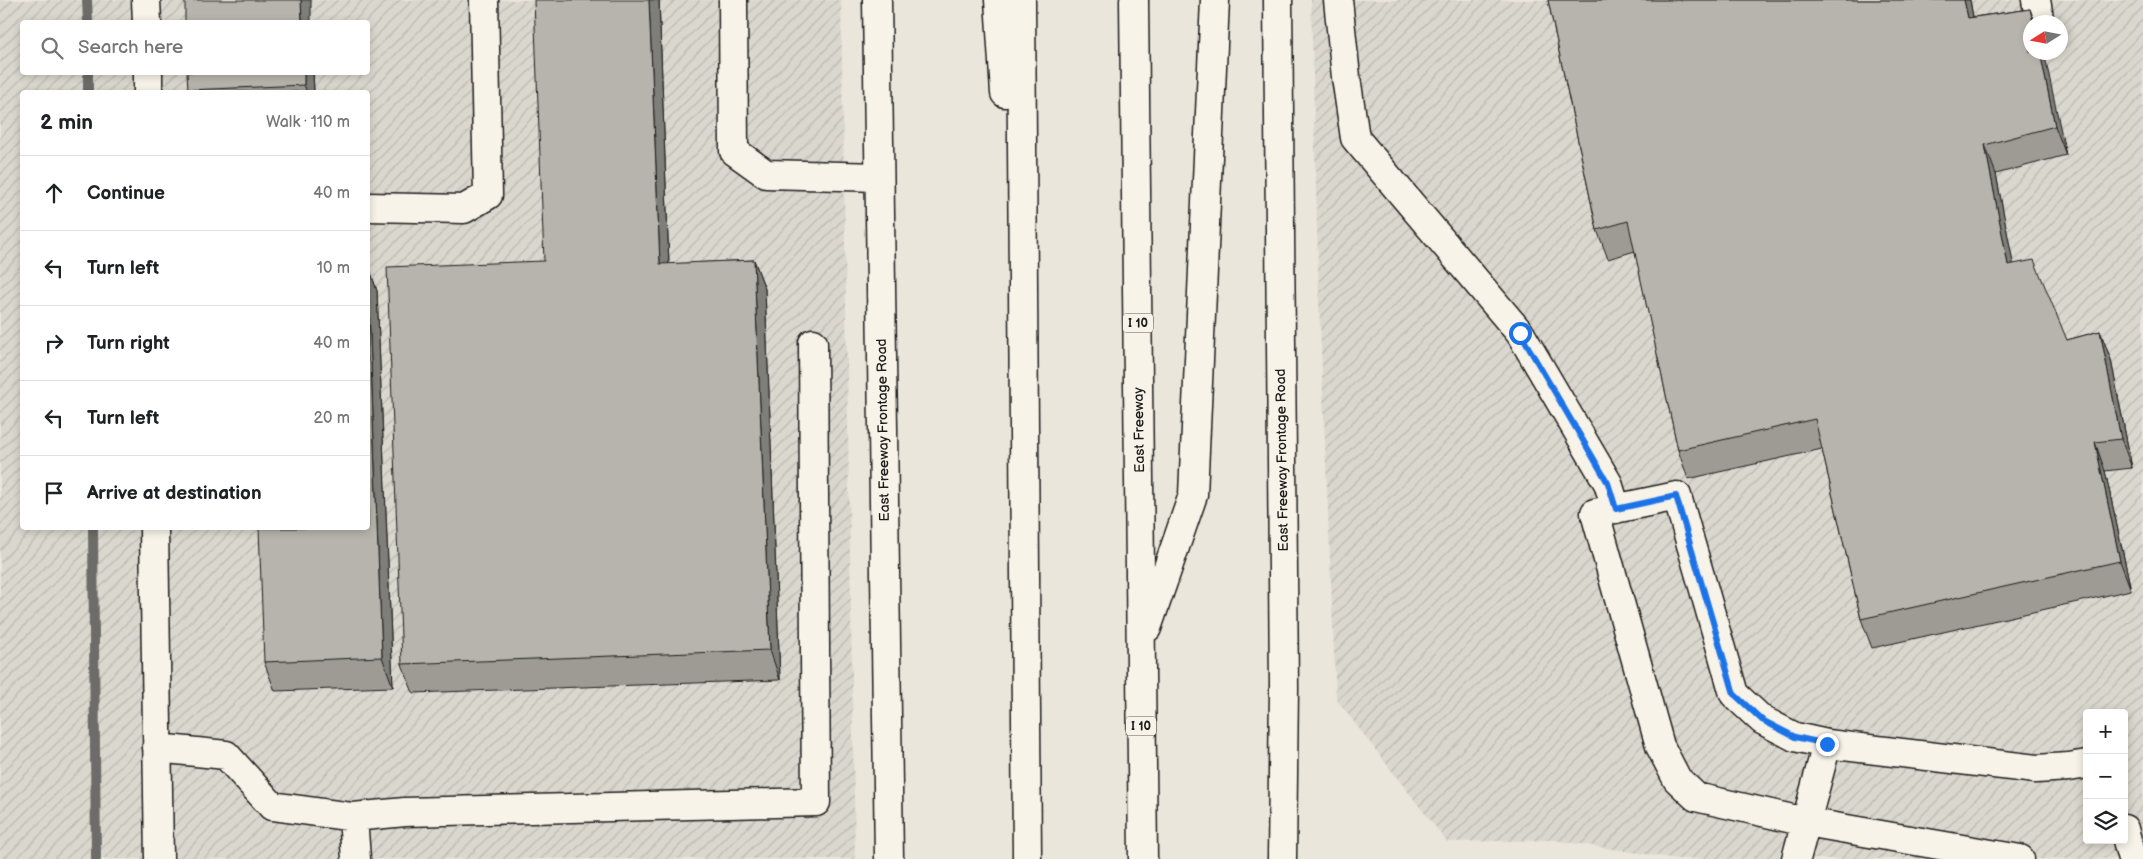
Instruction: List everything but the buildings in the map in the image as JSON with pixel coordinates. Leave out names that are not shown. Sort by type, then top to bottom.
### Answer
[{"type":"main road","points":[[146,0],[147,20]]},
{"type":"main road","points":[[370,207],[464,209],[488,195],[484,0]]},
{"type":"main road","points":[[733,0],[734,152],[766,174],[879,177]]},
{"type":"main road","name":"East Freeway Frontage Road","points":[[877,0],[889,859]]},
{"type":"main road","points":[[999,0],[1024,386]]},
{"type":"main road","points":[[1021,0],[1027,859]]},
{"type":"main road","name":"East Freeway","points":[[1134,0],[1143,859]]},
{"type":"main road","points":[[1141,646],[1193,495],[1215,0]]},
{"type":"main road","name":"East Freeway Frontage Road","points":[[1278,0],[1284,678],[1282,859]]},
{"type":"main road","points":[[1338,0],[1355,138],[1520,333],[1608,483],[1616,509]]},
{"type":"main road","points":[[148,75],[148,90]]},
{"type":"main road","points":[[157,748],[226,755],[272,806],[353,817],[405,812],[816,802],[813,343]]},
{"type":"main road","points":[[2020,859],[1806,822],[1696,797],[1677,780],[1660,746],[1595,513],[1676,496],[1734,694],[1762,720],[1795,737],[1827,744],[2036,769],[2083,765]]},
{"type":"main road","points":[[154,530],[159,859]]},
{"type":"main road","points":[[1796,859],[1827,744]]},
{"type":"main road","points":[[353,817],[356,859]]},
{"type":"main road","points":[[2128,842],[2133,859],[2143,857]]},
{"type":"shaded area","points":[[0,0],[841,0],[855,859],[0,859]]},
{"type":"shaded area","points":[[1311,0],[2143,0],[2143,859],[1677,859],[1554,840],[1447,842],[1336,699],[1319,301]]},
{"type":"waterway","points":[[87,0],[88,20]]},
{"type":"waterway","points":[[88,75],[88,90]]},
{"type":"waterway","points":[[93,530],[96,859]]},
{"type":"route","points":[[1520,333],[1608,483],[1616,509],[1676,496],[1734,694],[1762,720],[1795,737],[1827,744]]}]
